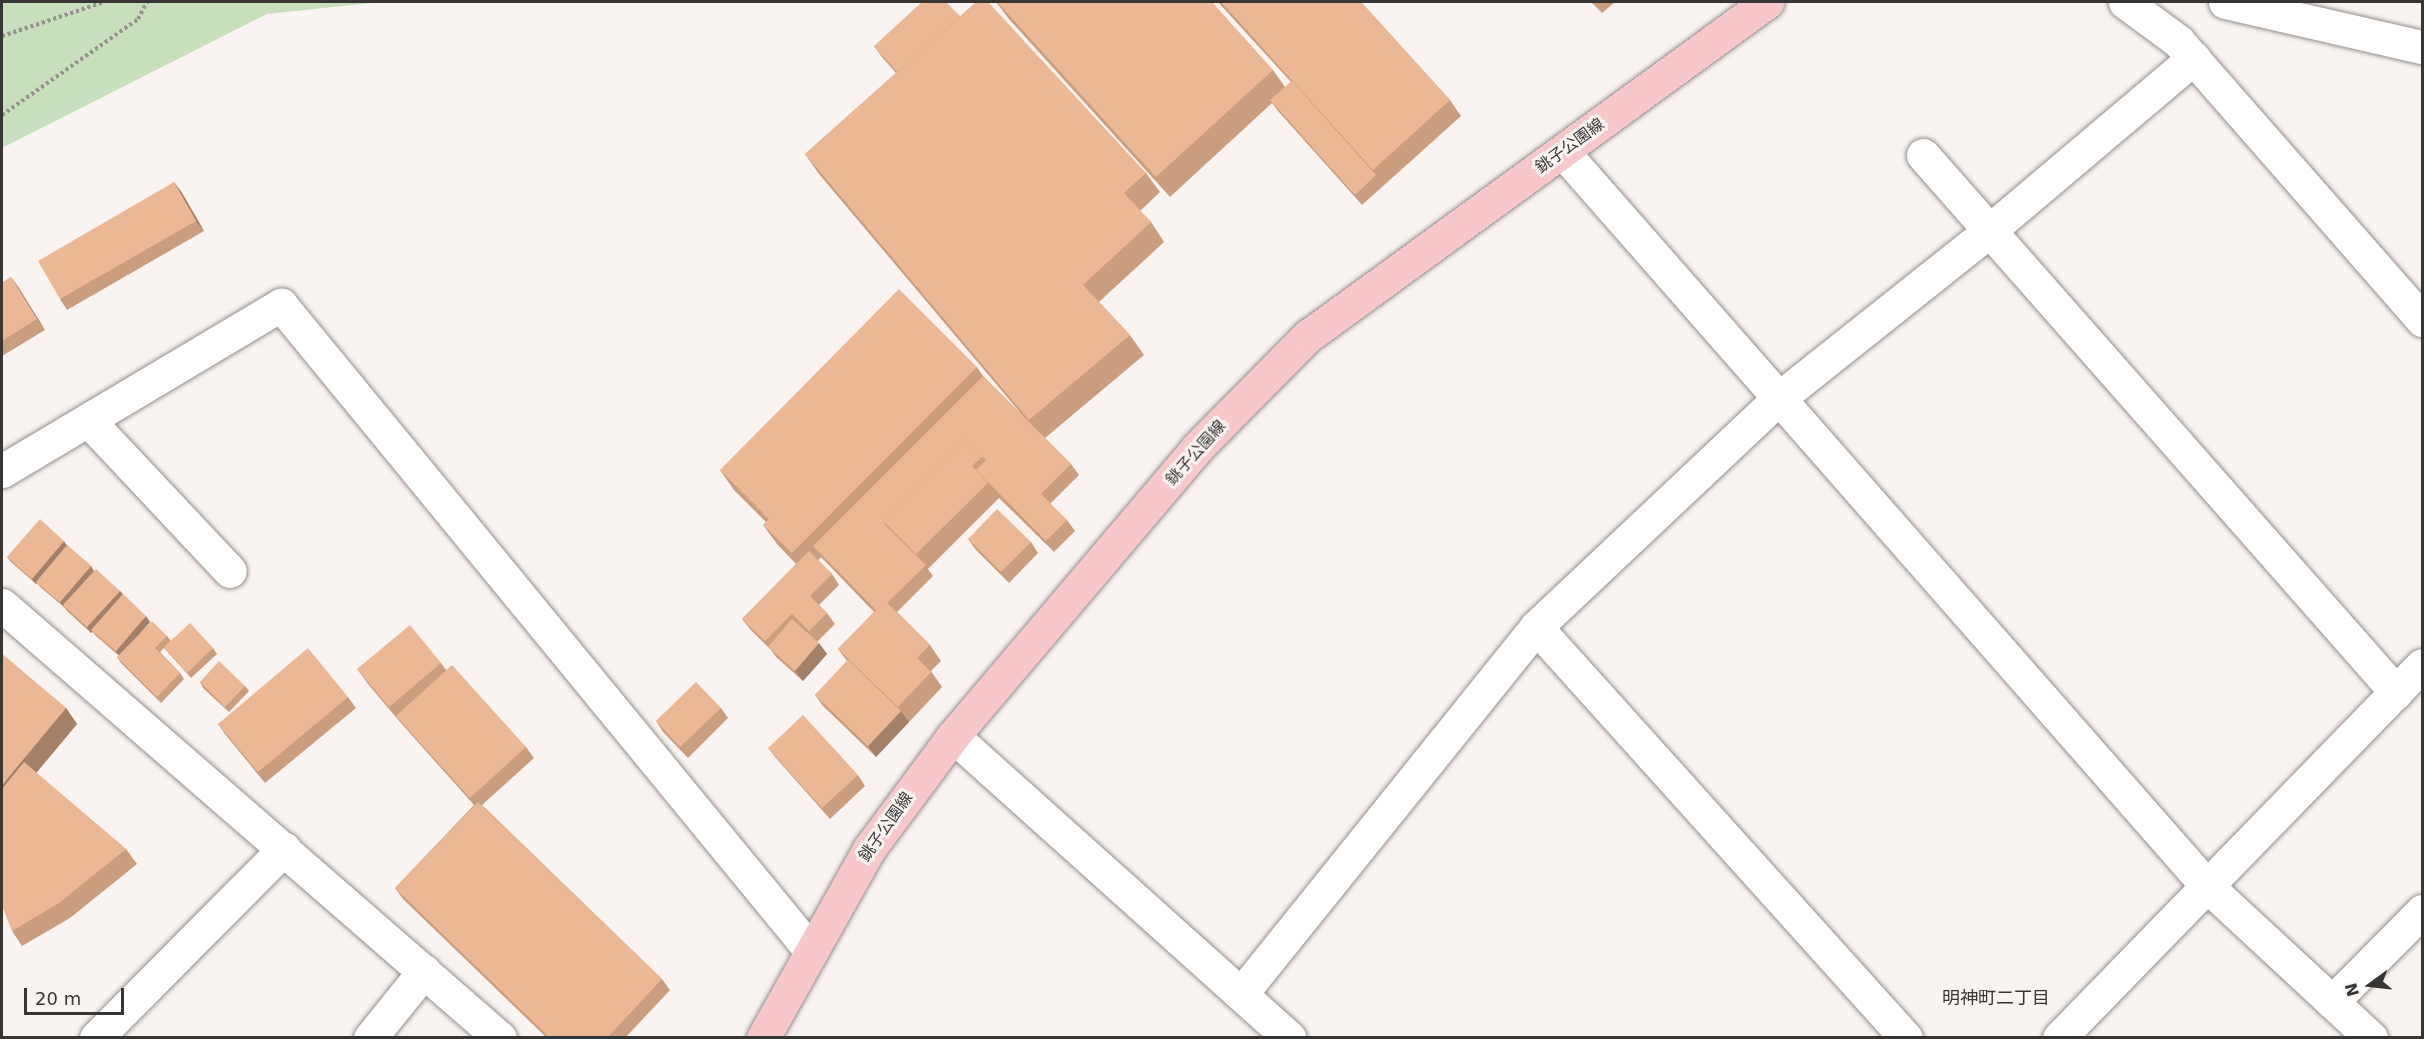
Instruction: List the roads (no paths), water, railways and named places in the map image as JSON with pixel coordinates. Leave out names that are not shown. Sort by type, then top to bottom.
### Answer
[{"type":"main road","name":"銚子公園線","points":[[763,1038],[869,849],[953,736],[1197,448],[1308,336],[1767,2]]},
{"type":"street","points":[[2126,2],[2178,41],[2194,58],[2422,320]]},
{"type":"street","points":[[2225,2],[2422,46]]},
{"type":"street","points":[[1241,994],[1536,627],[1778,399],[1989,231],[2194,58]]},
{"type":"street","points":[[1563,152],[2206,885],[2371,1038]]},
{"type":"street","points":[[1923,155],[2396,692]]},
{"type":"street","points":[[2,471],[281,305],[811,951]]},
{"type":"street","points":[[88,420],[230,571]]},
{"type":"street","points":[[2,605],[500,1038]]},
{"type":"street","points":[[1536,627],[1906,1038]]},
{"type":"street","points":[[2059,1038],[2422,665]]},
{"type":"street","points":[[953,736],[1289,1038]]},
{"type":"street","points":[[96,1038],[284,849]]},
{"type":"street","points":[[2332,1002],[2422,910]]},
{"type":"street","points":[[370,1038],[424,971]]},
{"type":"district","name":"明神町二丁目","points":[[1996,998]]}]
